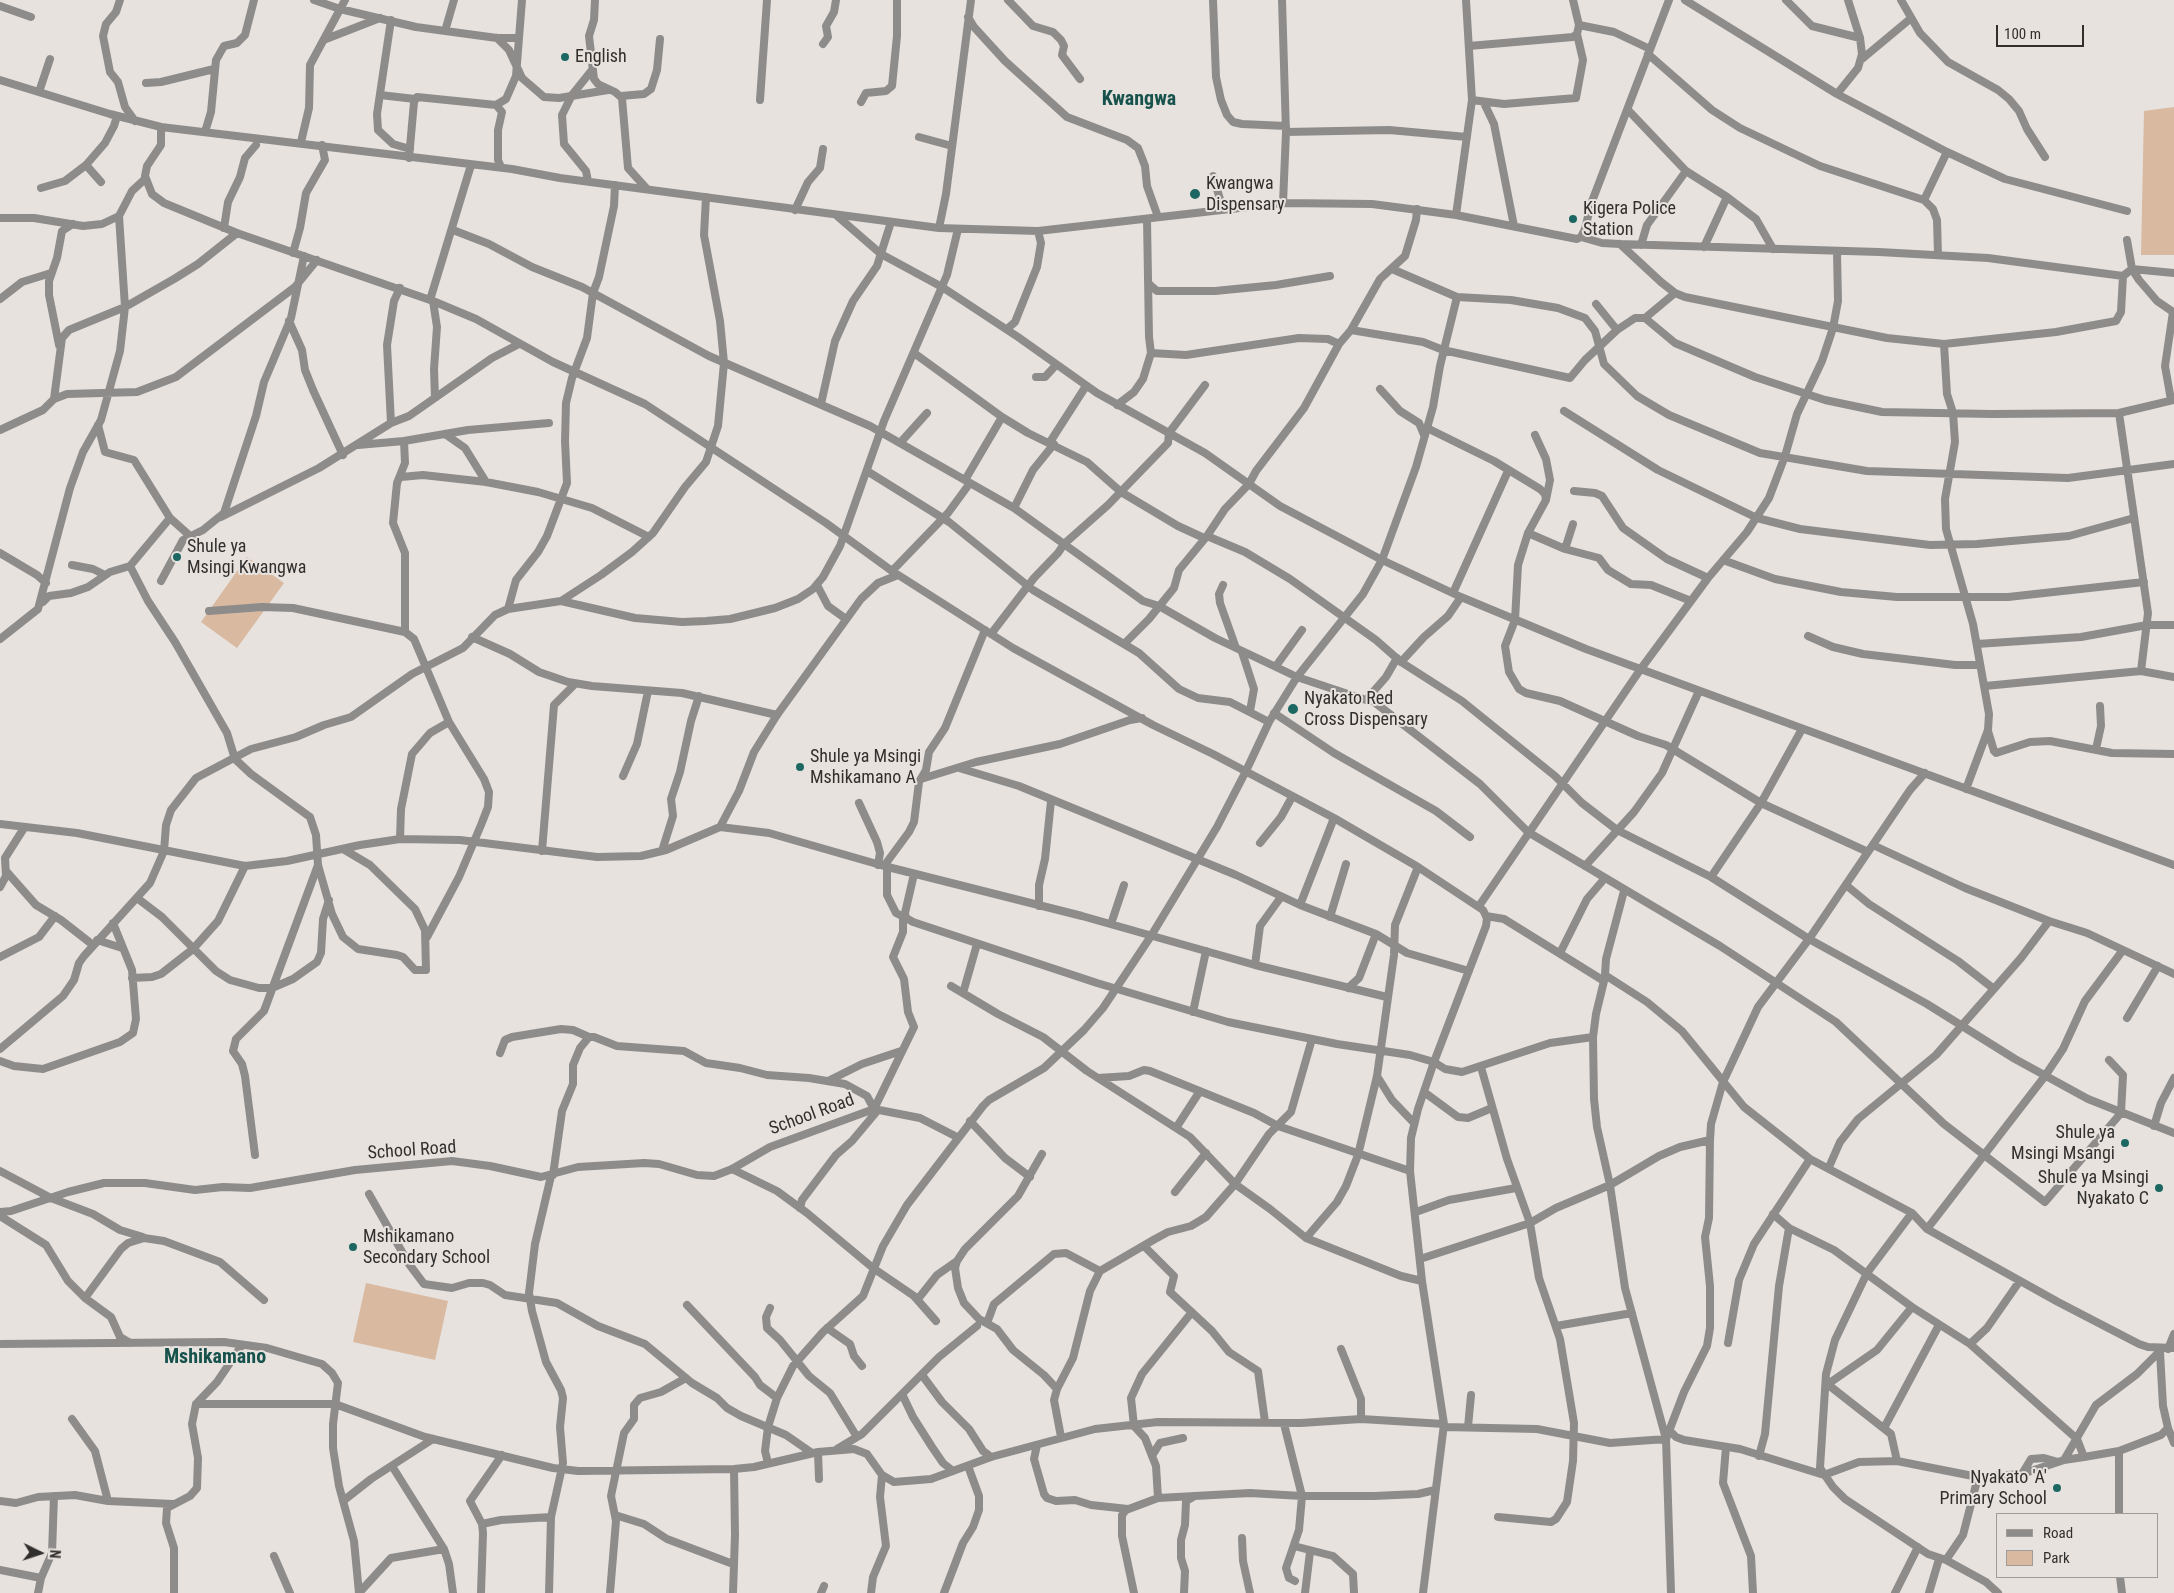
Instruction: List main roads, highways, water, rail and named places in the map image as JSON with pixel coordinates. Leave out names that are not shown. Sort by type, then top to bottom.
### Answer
[{"type":"place","name":"English","points":[[565,57]]},
{"type":"place","name":"Kwangwa Dispensary","points":[[1195,194]]},
{"type":"place","name":"Kigera Police Station","points":[[1573,219]]},
{"type":"place","name":"Shule ya Msingi Kwangwa","points":[[177,557]]},
{"type":"place","name":"Nyakato Red Cross Dispensary","points":[[1293,709]]},
{"type":"place","name":"Shule ya Msingi Mshikamano A","points":[[800,767]]},
{"type":"place","name":"Shule ya Msingi Msangi","points":[[2125,1143]]},
{"type":"place","name":"Shule ya Msingi Nyakato C","points":[[2159,1188]]},
{"type":"place","name":"Mshikamano Secondary School","points":[[353,1247]]},
{"type":"place","name":"Nyakato 'A' Primary School","points":[[2057,1488]]},
{"type":"district","name":"Kwangwa","points":[[1139,100]]},
{"type":"district","name":"Mshikamano","points":[[215,1358]]}]
